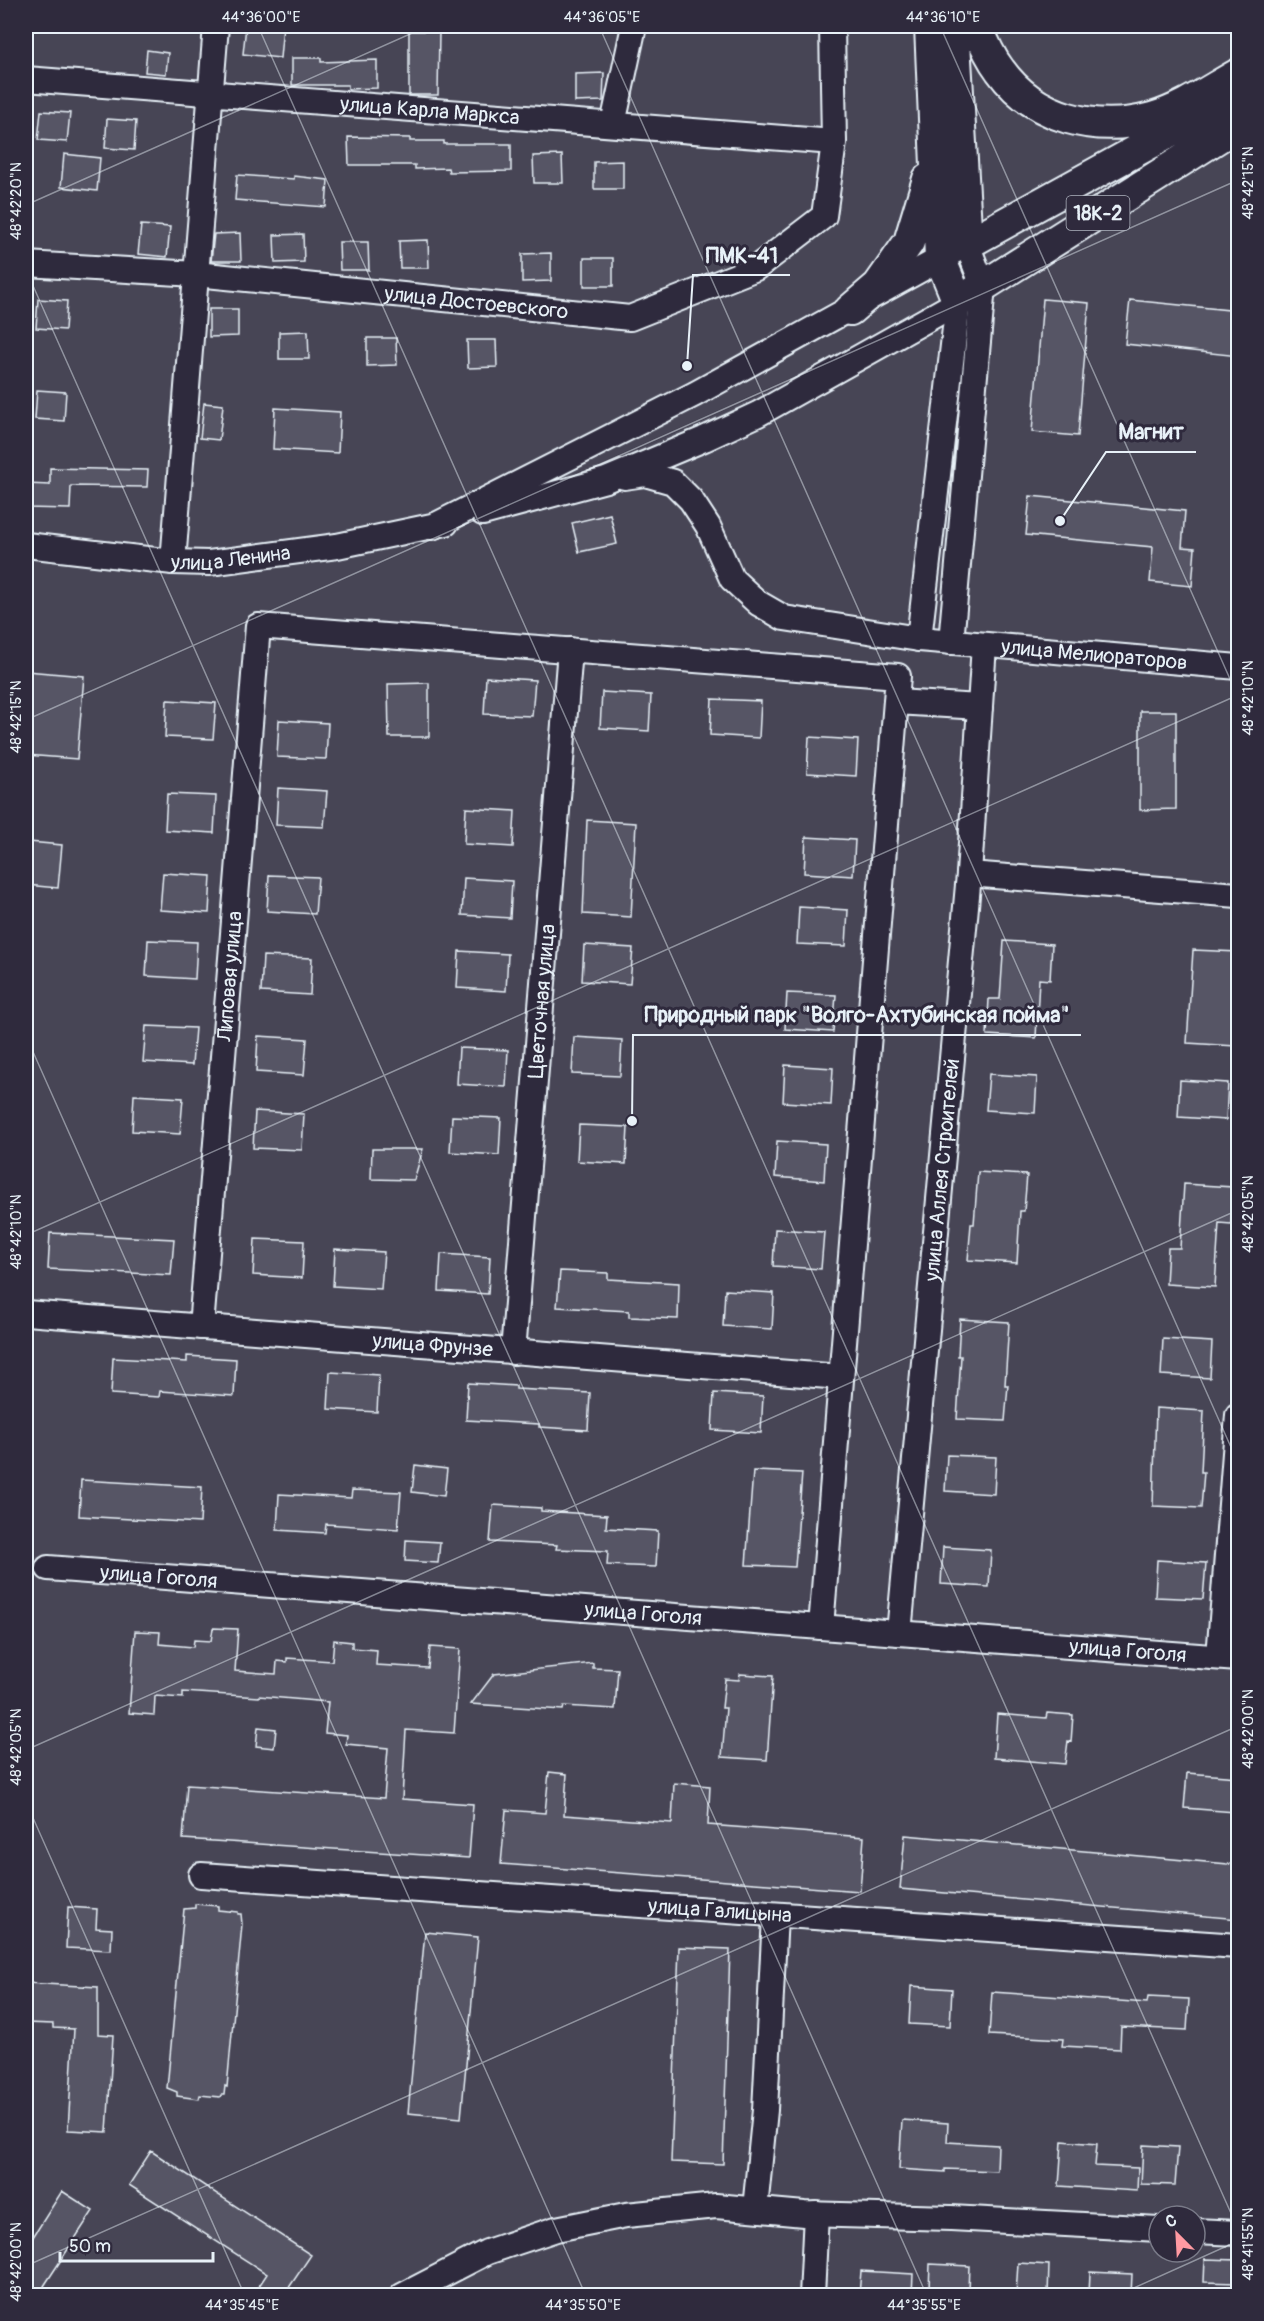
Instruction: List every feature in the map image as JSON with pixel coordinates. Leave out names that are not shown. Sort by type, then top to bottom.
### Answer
[{"type":"main road","points":[[930,26],[940,258],[958,302]]},
{"type":"main road","points":[[954,26],[967,244]]},
{"type":"main road","points":[[977,26],[999,69],[1014,87],[1056,115],[1079,122],[1129,123],[1154,117],[1239,74]]},
{"type":"main road","name":"18К-2","points":[[967,244],[1239,95]]},
{"type":"main road","name":"18К-2","points":[[958,302],[1239,125]]},
{"type":"main road","points":[[850,310],[878,286],[909,242],[935,147]]},
{"type":"street","points":[[173,562],[216,26]]},
{"type":"street","points":[[613,124],[634,26]]},
{"type":"street","name":"улица Достоевского","points":[[26,264],[196,274],[630,318],[756,268],[824,216],[834,141],[832,26]]},
{"type":"street","name":"улица Карла Маркса","points":[[26,79],[834,141]]},
{"type":"street","points":[[432,527],[695,394],[967,244],[983,286],[951,642]]},
{"type":"street","points":[[432,527],[606,480],[758,414],[958,302]]},
{"type":"street","points":[[919,639],[958,302]]},
{"type":"street","name":"улица Мелиораторов","points":[[606,480],[645,474],[673,482],[691,500],[708,526],[732,579],[758,603],[784,618],[919,639],[1239,667]]},
{"type":"street","name":"улица Ленина","points":[[26,545],[173,562],[209,563],[337,546],[432,527]]},
{"type":"street","name":"Липовая улица","points":[[201,1327],[258,626],[570,650]]},
{"type":"street","name":"улица Аллея Строителей","points":[[899,1633],[969,874],[984,645]]},
{"type":"street","points":[[570,650],[898,676],[821,1627]]},
{"type":"street","name":"Цветочная улица","points":[[513,1352],[570,650]]},
{"type":"street","points":[[896,702],[980,706]]},
{"type":"street","points":[[969,874],[1239,895]]},
{"type":"street","name":"улица Фрунзе","points":[[26,1313],[841,1377]]},
{"type":"street","points":[[1229,1658],[1239,1414]]},
{"type":"street","name":"улица Гоголя","points":[[48,1568],[1229,1658]]},
{"type":"street","name":"улица Галицына","points":[[201,1875],[1239,1946]]},
{"type":"street","points":[[755,2209],[765,2110],[775,1916]]},
{"type":"street","points":[[402,2295],[487,2252],[556,2229],[626,2215],[716,2206],[816,2214],[1147,2228]]},
{"type":"street","points":[[812,2295],[816,2214]]},
{"type":"street","points":[[1207,2232],[1239,2233]]},
{"type":"shaded area","points":[[26,26],[1238,26],[1238,2295],[26,2296]]},
{"type":"building","points":[[246,26],[283,26],[280,58],[243,54]]},
{"type":"building","points":[[409,31],[439,31],[438,95],[409,95]]},
{"type":"building","points":[[147,50],[168,53],[166,74],[145,72]]},
{"type":"building","points":[[292,58],[321,58],[321,62],[377,60],[377,88],[348,89],[348,85],[292,85]]},
{"type":"building","points":[[604,73],[603,101],[575,102],[575,74]]},
{"type":"building","points":[[41,111],[70,113],[67,142],[38,140]]},
{"type":"building","points":[[107,119],[136,121],[134,150],[105,148]]},
{"type":"building","points":[[348,137],[410,138],[410,141],[444,141],[444,144],[511,144],[511,171],[449,172],[448,168],[415,169],[415,165],[349,165]]},
{"type":"building","points":[[64,154],[100,158],[97,191],[61,187]]},
{"type":"building","points":[[562,155],[563,183],[534,183],[533,156]]},
{"type":"building","points":[[623,161],[623,189],[594,189],[594,162]]},
{"type":"building","points":[[237,175],[294,179],[294,176],[328,180],[326,207],[235,200]]},
{"type":"building","points":[[141,225],[170,227],[167,257],[138,254]]},
{"type":"building","points":[[240,233],[241,261],[211,261],[214,234]]},
{"type":"building","points":[[303,234],[304,262],[275,263],[274,235]]},
{"type":"building","points":[[428,240],[429,268],[400,268],[399,241]]},
{"type":"building","points":[[339,242],[368,242],[369,270],[340,270]]},
{"type":"building","points":[[551,253],[551,281],[522,282],[522,254]]},
{"type":"building","points":[[584,258],[613,258],[613,286],[584,286]]},
{"type":"building","points":[[38,299],[67,301],[65,330],[36,328]]},
{"type":"building","points":[[1043,299],[1089,303],[1078,436],[1032,432]]},
{"type":"building","points":[[1130,300],[1239,311],[1239,356],[1125,344]]},
{"type":"building","points":[[209,309],[238,309],[238,336],[209,337]]},
{"type":"building","points":[[308,331],[309,359],[279,359],[279,332]]},
{"type":"building","points":[[367,338],[396,338],[397,365],[367,366]]},
{"type":"building","points":[[467,340],[496,340],[497,367],[468,368]]},
{"type":"building","points":[[37,390],[66,392],[64,421],[35,419]]},
{"type":"building","points":[[204,403],[223,405],[219,440],[200,438]]},
{"type":"building","points":[[275,408],[340,412],[338,453],[273,449]]},
{"type":"building","points":[[50,468],[148,470],[147,487],[71,486],[70,509],[26,508],[26,484],[50,485]]},
{"type":"building","points":[[1030,496],[1185,511],[1182,547],[1195,548],[1192,586],[1150,582],[1153,547],[1026,535]]},
{"type":"building","points":[[610,514],[617,544],[579,552],[572,523]]},
{"type":"building","points":[[26,671],[84,676],[77,759],[26,755]]},
{"type":"building","points":[[486,677],[535,680],[532,716],[484,714]]},
{"type":"building","points":[[429,683],[429,737],[389,737],[388,684]]},
{"type":"building","points":[[602,692],[651,695],[649,731],[600,728]]},
{"type":"building","points":[[712,699],[761,701],[759,738],[710,735]]},
{"type":"building","points":[[167,700],[216,703],[213,739],[165,737]]},
{"type":"building","points":[[1140,711],[1176,711],[1176,809],[1140,810]]},
{"type":"building","points":[[279,720],[328,723],[326,759],[277,757]]},
{"type":"building","points":[[809,737],[858,740],[856,776],[807,773]]},
{"type":"building","points":[[278,788],[327,791],[324,827],[276,825]]},
{"type":"building","points":[[167,794],[216,796],[214,833],[165,830]]},
{"type":"building","points":[[466,808],[515,811],[513,847],[464,844]]},
{"type":"building","points":[[587,820],[636,823],[631,917],[583,914]]},
{"type":"building","points":[[806,837],[855,840],[853,876],[804,873]]},
{"type":"building","points":[[29,842],[62,845],[58,888],[26,885]]},
{"type":"building","points":[[163,873],[211,876],[209,913],[160,910]]},
{"type":"building","points":[[269,875],[318,877],[315,914],[267,911]]},
{"type":"building","points":[[464,878],[512,881],[510,918],[462,915]]},
{"type":"building","points":[[799,907],[848,910],[846,946],[797,944]]},
{"type":"building","points":[[148,940],[197,942],[195,979],[146,976]]},
{"type":"building","points":[[1004,941],[1052,944],[1050,980],[1039,979],[1036,1038],[987,1035],[989,999],[1000,999]]},
{"type":"building","points":[[584,945],[633,948],[630,984],[582,981]]},
{"type":"building","points":[[1193,950],[1239,952],[1236,1046],[1187,1043]]},
{"type":"building","points":[[459,951],[508,954],[506,991],[457,988]]},
{"type":"building","points":[[263,956],[312,958],[310,995],[261,992]]},
{"type":"building","points":[[787,993],[836,995],[833,1032],[785,1029]]},
{"type":"building","points":[[146,1026],[195,1028],[192,1065],[143,1062]]},
{"type":"building","points":[[258,1036],[307,1039],[304,1075],[256,1072]]},
{"type":"building","points":[[574,1037],[622,1040],[620,1076],[572,1074]]},
{"type":"building","points":[[459,1048],[508,1050],[506,1087],[457,1084]]},
{"type":"building","points":[[785,1065],[833,1068],[831,1105],[783,1102]]},
{"type":"building","points":[[989,1074],[1037,1077],[1035,1113],[986,1110]]},
{"type":"building","points":[[1180,1080],[1228,1083],[1226,1120],[1178,1117]]},
{"type":"building","points":[[134,1095],[183,1098],[180,1134],[132,1131]]},
{"type":"building","points":[[255,1111],[304,1114],[302,1150],[253,1148]]},
{"type":"building","points":[[452,1116],[501,1118],[499,1155],[450,1152]]},
{"type":"building","points":[[579,1125],[628,1127],[626,1164],[577,1161]]},
{"type":"building","points":[[777,1141],[826,1144],[824,1181],[775,1177]]},
{"type":"building","points":[[372,1149],[423,1149],[414,1180],[371,1179]]},
{"type":"building","points":[[978,1172],[1027,1175],[1024,1211],[1020,1211],[1017,1263],[968,1260],[971,1224],[974,1224]]},
{"type":"building","points":[[1184,1184],[1233,1187],[1231,1224],[1219,1223],[1215,1287],[1166,1284],[1168,1248],[1180,1248]]},
{"type":"building","points":[[775,1229],[824,1232],[821,1269],[773,1266]]},
{"type":"building","points":[[50,1233],[174,1239],[171,1275],[48,1269]]},
{"type":"building","points":[[255,1239],[304,1241],[302,1278],[253,1275]]},
{"type":"building","points":[[335,1249],[384,1252],[381,1289],[333,1286]]},
{"type":"building","points":[[441,1254],[490,1257],[488,1294],[439,1291]]},
{"type":"building","points":[[560,1271],[608,1273],[608,1279],[679,1283],[678,1319],[629,1317],[629,1311],[557,1307]]},
{"type":"building","points":[[725,1290],[774,1293],[772,1329],[723,1326]]},
{"type":"building","points":[[960,1319],[1009,1322],[1005,1421],[957,1419],[961,1356],[958,1356]]},
{"type":"building","points":[[1163,1339],[1212,1342],[1210,1378],[1161,1375]]},
{"type":"building","points":[[187,1356],[236,1359],[234,1396],[160,1391],[159,1397],[111,1394],[113,1358],[187,1362]]},
{"type":"building","points":[[330,1372],[379,1375],[377,1412],[328,1409]]},
{"type":"building","points":[[468,1383],[516,1386],[516,1389],[590,1393],[588,1430],[539,1427],[539,1424],[466,1420]]},
{"type":"building","points":[[714,1393],[763,1396],[761,1433],[712,1430]]},
{"type":"building","points":[[1156,1408],[1204,1411],[1201,1472],[1204,1472],[1201,1508],[1153,1506]]},
{"type":"building","points":[[947,1455],[996,1457],[994,1494],[945,1491]]},
{"type":"building","points":[[415,1465],[447,1469],[444,1496],[412,1492]]},
{"type":"building","points":[[753,1471],[802,1473],[795,1567],[746,1565]]},
{"type":"building","points":[[81,1480],[202,1487],[200,1523],[79,1516]]},
{"type":"building","points":[[352,1490],[401,1492],[398,1529],[326,1524],[325,1533],[277,1530],[279,1494],[351,1498]]},
{"type":"building","points":[[493,1505],[607,1515],[606,1528],[658,1531],[656,1567],[607,1565],[608,1551],[556,1549],[557,1545],[490,1542]]},
{"type":"building","points":[[406,1540],[440,1542],[438,1563],[405,1561]]},
{"type":"building","points":[[943,1547],[991,1550],[989,1587],[941,1584]]},
{"type":"building","points":[[1157,1560],[1206,1563],[1203,1599],[1155,1597]]},
{"type":"building","points":[[213,1628],[238,1629],[235,1671],[276,1674],[277,1661],[287,1662],[287,1658],[332,1661],[334,1640],[352,1642],[352,1648],[377,1650],[376,1665],[428,1668],[430,1647],[460,1649],[454,1733],[406,1730],[402,1799],[473,1804],[469,1858],[183,1839],[187,1785],[384,1798],[388,1748],[346,1744],[347,1735],[325,1733],[328,1702],[183,1692],[183,1698],[155,1696],[154,1715],[129,1713],[135,1631],[160,1632],[159,1644],[193,1647],[194,1640],[211,1641]]},
{"type":"building","points":[[593,1663],[593,1668],[618,1669],[615,1709],[564,1706],[563,1710],[471,1704],[494,1674]]},
{"type":"building","points":[[740,1674],[773,1676],[767,1760],[722,1757],[726,1708],[722,1708],[725,1679],[739,1680]]},
{"type":"building","points":[[1047,1713],[1073,1715],[1071,1742],[1068,1741],[1065,1764],[994,1758],[997,1714],[1046,1718]]},
{"type":"building","points":[[258,1727],[276,1729],[274,1748],[256,1746]]},
{"type":"building","points":[[549,1772],[567,1774],[564,1815],[672,1823],[674,1783],[710,1786],[708,1825],[864,1837],[860,1891],[501,1864],[506,1810],[545,1813]]},
{"type":"building","points":[[1187,1773],[1238,1777],[1235,1812],[1184,1808]]},
{"type":"building","points":[[905,1835],[1239,1865],[1239,1919],[900,1889]]},
{"type":"building","points":[[195,1904],[218,1906],[218,1910],[238,1912],[241,1914],[242,1924],[227,2087],[225,2086],[224,2095],[220,2097],[200,2095],[199,2099],[177,2096],[177,2092],[167,2088],[184,1909],[195,1908]]},
{"type":"building","points":[[68,1907],[97,1909],[96,1928],[112,1929],[111,1950],[66,1948]]},
{"type":"building","points":[[425,1932],[478,1937],[461,2118],[408,2113]]},
{"type":"building","points":[[679,1947],[730,1949],[723,2164],[671,2162]]},
{"type":"building","points":[[26,1983],[98,1987],[98,2034],[113,2035],[107,2132],[68,2130],[74,2029],[53,2028],[53,2024],[26,2023]]},
{"type":"building","points":[[911,1986],[952,1989],[950,2026],[909,2024]]},
{"type":"building","points":[[992,1992],[1147,2003],[1148,1997],[1189,1999],[1187,2030],[1121,2027],[1120,2049],[1062,2046],[1063,2039],[989,2035]]},
{"type":"building","points":[[902,2120],[948,2123],[947,2142],[998,2145],[997,2171],[945,2169],[945,2172],[899,2169]]},
{"type":"building","points":[[1062,2141],[1097,2144],[1095,2166],[1138,2168],[1137,2191],[1059,2186]]},
{"type":"building","points":[[1143,2145],[1178,2147],[1175,2185],[1141,2184]]},
{"type":"building","points":[[151,2151],[311,2255],[284,2295],[253,2295],[267,2274],[129,2185]]},
{"type":"building","points":[[62,2191],[93,2211],[44,2286],[46,2295],[26,2295],[26,2248]]},
{"type":"building","points":[[1207,2259],[1238,2260],[1237,2283],[1204,2282]]},
{"type":"building","points":[[1018,2263],[1049,2265],[1048,2295],[1016,2295]]},
{"type":"building","points":[[930,2264],[969,2266],[968,2291],[929,2289]]},
{"type":"building","points":[[861,2271],[913,2274],[912,2295],[859,2295]]},
{"type":"building","points":[[1090,2272],[1132,2274],[1131,2295],[1089,2295]]},
{"type":"place","name":"ПМК-41","points":[[687,366]]},
{"type":"place","name":"Магнит","points":[[1060,521]]},
{"type":"place","name":"Природный парк \"Волго-Ахтубинская пойма\"","points":[[632,1121]]}]
